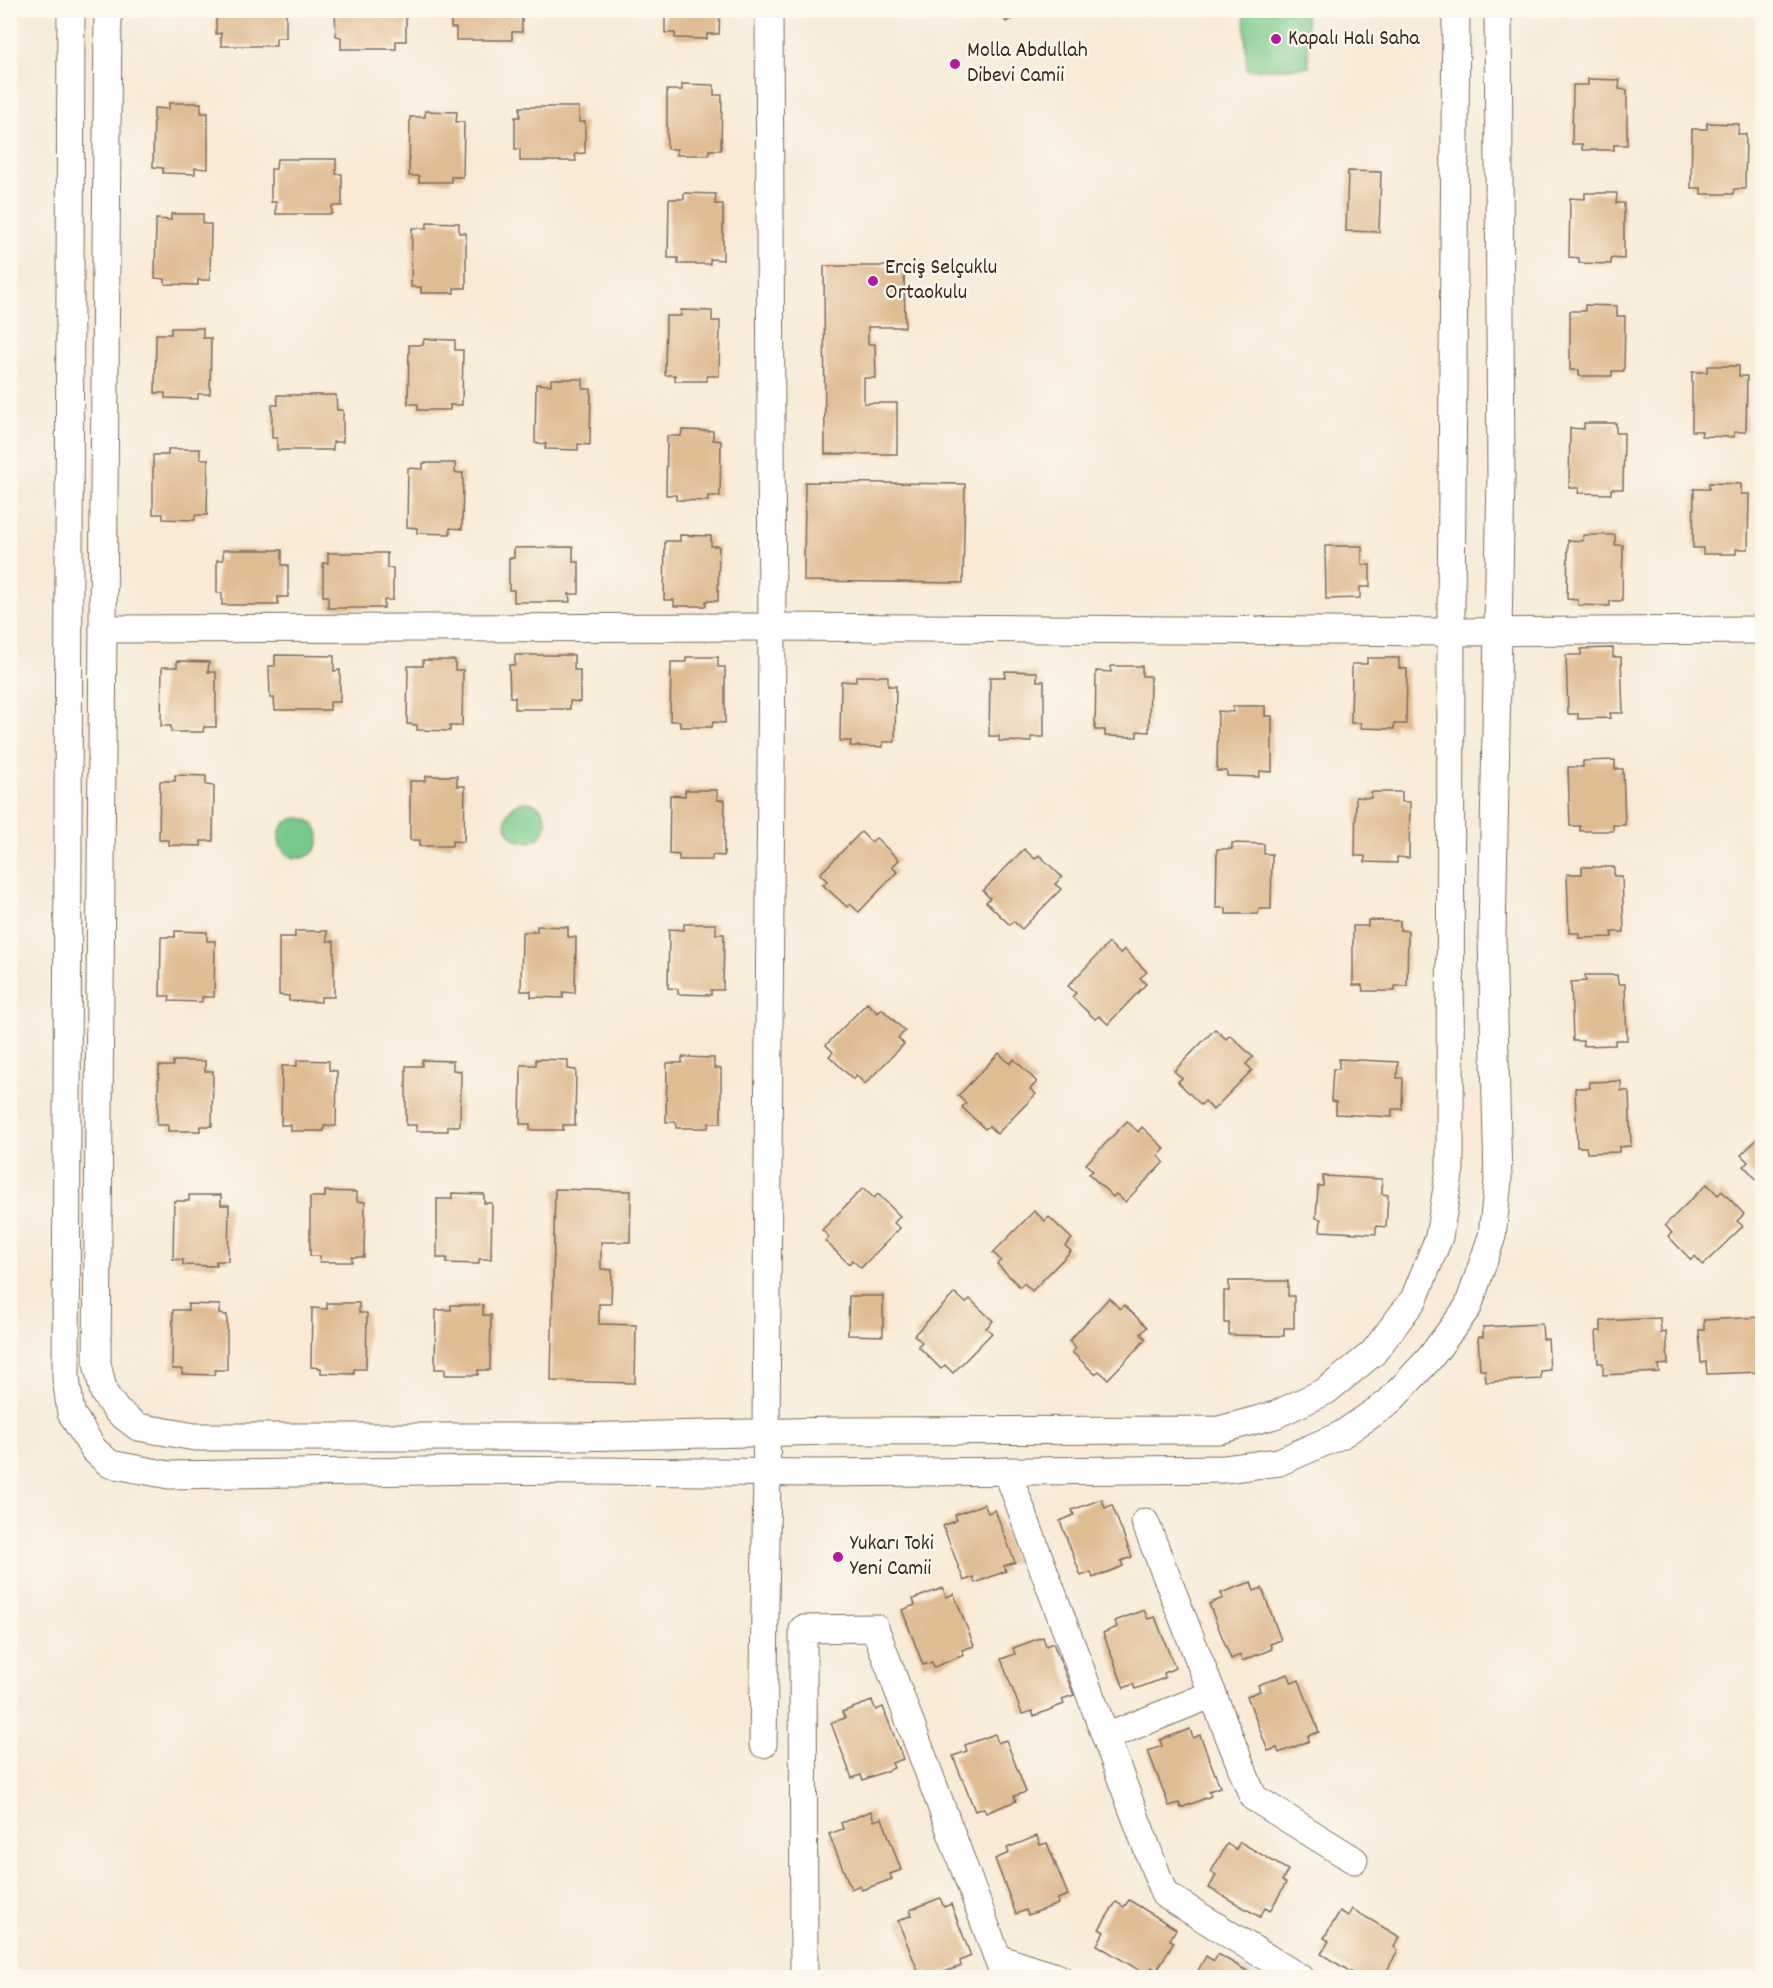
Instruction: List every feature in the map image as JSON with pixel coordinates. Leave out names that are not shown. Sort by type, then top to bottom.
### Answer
[{"type":"street","points":[[71,10],[66,1377],[71,1413],[94,1450],[110,1464],[169,1475],[485,1470],[767,1473],[1225,1469],[1279,1462],[1341,1435],[1388,1403],[1430,1358],[1468,1307],[1492,1236],[1498,1181],[1492,936],[1501,476],[1498,10]]},
{"type":"street","points":[[108,10],[97,1363],[104,1393],[117,1411],[138,1427],[195,1437],[573,1437],[766,1433],[1219,1430],[1275,1414],[1326,1391],[1373,1353],[1414,1299],[1439,1237],[1450,1169],[1456,10]]},
{"type":"street","points":[[763,1744],[767,1473],[772,627],[770,10]]},
{"type":"street","points":[[104,630],[772,627],[1451,632],[1762,630]]},
{"type":"street","points":[[1007,1472],[1164,1894],[1300,1977]]},
{"type":"street","points":[[1145,1522],[1253,1797],[1354,1860]]},
{"type":"street","points":[[804,1977],[803,1629],[874,1628],[1001,1968],[1059,1977]]},
{"type":"street","points":[[763,1679],[803,1680]]},
{"type":"street","points":[[1106,1737],[1213,1694]]},
{"type":"green space","name":"Kapalı Halı Saha","points":[[1244,11],[1306,11],[1309,67],[1247,70]]},
{"type":"green space","points":[[526,802],[540,808],[546,822],[540,836],[526,842],[512,836],[506,822],[512,808]]},
{"type":"green space","points":[[299,818],[313,824],[319,838],[313,852],[299,858],[285,852],[279,838],[285,824]]},
{"type":"building","points":[[216,10],[286,10],[286,38],[276,38],[276,46],[221,46],[221,33],[216,34]]},
{"type":"building","points":[[335,10],[406,10],[406,41],[396,41],[396,49],[341,49],[341,37],[336,36]]},
{"type":"building","points":[[451,10],[522,10],[522,32],[512,32],[512,40],[456,40],[456,28],[451,28]]},
{"type":"building","points":[[665,10],[720,10],[719,34],[707,34],[707,39],[675,38],[675,33],[665,33]]},
{"type":"building","points":[[999,10],[1024,10],[1006,22]]},
{"type":"building","points":[[1327,10],[1380,10],[1380,13],[1327,13]]},
{"type":"building","points":[[1588,79],[1620,80],[1619,89],[1627,90],[1627,145],[1614,145],[1614,150],[1582,150],[1582,144],[1572,144],[1573,85],[1588,85]]},
{"type":"building","points":[[682,84],[714,85],[714,95],[722,95],[721,150],[709,150],[709,155],[676,155],[677,149],[667,149],[667,90],[682,90]]},
{"type":"building","points":[[169,103],[201,103],[201,113],[208,113],[208,169],[195,168],[195,174],[163,173],[163,168],[153,167],[154,108],[169,109]]},
{"type":"building","points":[[520,107],[579,107],[579,122],[585,122],[585,153],[575,154],[576,161],[520,161],[520,149],[515,149],[515,117],[520,117]]},
{"type":"building","points":[[425,111],[457,112],[456,122],[464,122],[463,177],[451,177],[451,182],[419,182],[419,176],[409,176],[410,117],[425,117]]},
{"type":"building","points":[[1707,123],[1739,124],[1738,134],[1746,134],[1745,189],[1734,189],[1733,194],[1701,194],[1701,188],[1691,188],[1692,129],[1707,129]]},
{"type":"building","points":[[277,159],[336,159],[336,174],[342,174],[342,206],[332,206],[332,214],[276,214],[276,202],[271,202],[271,169],[276,169]]},
{"type":"building","points":[[1348,171],[1381,172],[1379,232],[1346,231]]},
{"type":"building","points":[[684,193],[716,194],[715,204],[723,204],[723,260],[710,259],[710,264],[678,264],[678,258],[668,258],[669,199],[684,199]]},
{"type":"building","points":[[1585,193],[1617,193],[1616,203],[1624,203],[1624,259],[1611,258],[1611,264],[1579,263],[1579,258],[1569,257],[1570,198],[1585,199]]},
{"type":"building","points":[[171,214],[203,214],[203,224],[211,224],[210,280],[198,280],[198,285],[165,284],[165,279],[155,278],[156,219],[171,220]]},
{"type":"building","points":[[427,222],[459,223],[459,233],[466,233],[466,288],[454,288],[454,293],[421,293],[421,287],[411,287],[412,228],[427,228]]},
{"type":"building","points":[[824,266],[904,266],[905,327],[868,327],[868,344],[875,344],[876,378],[864,378],[864,403],[897,403],[897,454],[825,454]]},
{"type":"building","points":[[1585,305],[1617,306],[1617,316],[1625,316],[1624,371],[1612,371],[1612,376],[1579,376],[1579,370],[1570,370],[1570,311],[1585,311]]},
{"type":"building","points":[[681,310],[712,311],[712,321],[720,321],[719,376],[707,376],[707,381],[675,381],[675,375],[665,375],[666,316],[681,316]]},
{"type":"building","points":[[171,328],[203,328],[203,338],[211,338],[210,394],[198,394],[198,399],[165,398],[165,393],[155,393],[156,334],[171,334]]},
{"type":"building","points":[[424,339],[455,340],[455,350],[463,350],[462,405],[450,405],[450,410],[418,410],[418,404],[408,404],[409,345],[423,345]]},
{"type":"building","points":[[1708,366],[1739,366],[1739,376],[1747,376],[1746,432],[1734,432],[1734,437],[1701,436],[1702,431],[1692,431],[1692,372],[1707,372]]},
{"type":"building","points":[[551,379],[583,379],[583,389],[591,389],[590,445],[578,444],[578,450],[545,449],[546,444],[535,443],[536,384],[551,385]]},
{"type":"building","points":[[277,395],[336,395],[337,410],[343,410],[343,442],[333,442],[333,450],[277,450],[277,438],[272,438],[272,405],[278,405]]},
{"type":"building","points":[[1584,423],[1616,423],[1616,433],[1624,433],[1623,489],[1611,489],[1611,494],[1578,493],[1579,488],[1569,488],[1570,428],[1584,429]]},
{"type":"building","points":[[682,430],[713,431],[713,440],[721,441],[720,496],[708,496],[708,501],[676,500],[676,495],[666,495],[667,436],[681,436]]},
{"type":"building","points":[[168,449],[200,449],[200,459],[208,459],[207,515],[195,515],[195,520],[163,519],[163,514],[153,514],[153,455],[168,455]]},
{"type":"building","points":[[423,463],[455,463],[455,473],[463,473],[462,529],[450,528],[450,534],[417,533],[417,528],[407,527],[408,468],[423,469]]},
{"type":"building","points":[[805,482],[965,484],[963,583],[804,581]]},
{"type":"building","points":[[1709,483],[1741,484],[1741,494],[1749,494],[1748,549],[1736,549],[1736,554],[1703,554],[1703,548],[1693,548],[1694,489],[1709,489]]},
{"type":"building","points":[[680,535],[711,536],[711,546],[719,546],[718,601],[706,601],[706,606],[674,606],[674,600],[664,600],[665,541],[680,541]]},
{"type":"building","points":[[1583,535],[1615,535],[1615,545],[1623,545],[1622,601],[1610,601],[1610,606],[1578,605],[1578,600],[1567,599],[1568,540],[1583,541]]},
{"type":"building","points":[[1325,546],[1362,546],[1362,565],[1370,565],[1370,587],[1360,587],[1360,598],[1326,599]]},
{"type":"building","points":[[573,547],[573,562],[579,562],[579,594],[569,594],[570,602],[514,602],[514,590],[509,590],[509,558],[514,558],[514,548]]},
{"type":"building","points":[[223,550],[282,550],[282,565],[288,565],[288,597],[278,597],[278,605],[222,605],[222,593],[217,593],[217,560],[223,560]]},
{"type":"building","points":[[328,553],[387,553],[387,568],[393,568],[393,600],[384,600],[384,608],[328,608],[328,596],[323,596],[323,563],[328,563]]},
{"type":"building","points":[[1613,648],[1613,657],[1621,657],[1623,713],[1610,713],[1611,718],[1578,719],[1578,714],[1568,714],[1566,655],[1581,655],[1581,649]]},
{"type":"building","points":[[275,655],[334,656],[334,671],[340,670],[340,702],[330,702],[330,710],[275,710],[274,698],[270,698],[269,666],[275,666]]},
{"type":"building","points":[[515,655],[574,655],[574,670],[580,670],[580,702],[570,701],[570,709],[515,709],[515,697],[510,697],[509,665],[515,665]]},
{"type":"building","points":[[686,657],[718,657],[718,667],[725,667],[725,723],[713,722],[712,727],[680,727],[680,721],[670,721],[671,662],[686,662]]},
{"type":"building","points":[[1367,658],[1399,658],[1399,668],[1407,669],[1406,724],[1394,724],[1394,729],[1361,728],[1361,723],[1351,723],[1352,664],[1367,664]]},
{"type":"building","points":[[423,660],[455,660],[455,670],[463,670],[462,726],[450,726],[450,731],[417,730],[417,725],[407,724],[408,666],[423,666]]},
{"type":"building","points":[[177,661],[209,662],[208,672],[216,672],[216,727],[204,727],[203,732],[171,732],[171,726],[161,726],[162,667],[177,667]]},
{"type":"building","points":[[1111,666],[1142,666],[1142,676],[1150,676],[1149,732],[1137,731],[1137,737],[1105,736],[1105,730],[1095,730],[1096,671],[1111,672]]},
{"type":"building","points":[[1005,671],[1037,672],[1037,681],[1044,681],[1044,737],[1031,737],[1031,742],[999,741],[999,736],[989,736],[990,677],[1005,677]]},
{"type":"building","points":[[856,676],[888,676],[888,686],[896,686],[895,742],[883,742],[883,747],[850,746],[851,741],[840,741],[841,681],[856,682]]},
{"type":"building","points":[[1233,706],[1265,706],[1265,716],[1272,716],[1272,772],[1260,771],[1259,777],[1227,776],[1227,771],[1217,771],[1218,711],[1233,712]]},
{"type":"building","points":[[1615,760],[1615,769],[1623,769],[1625,825],[1613,825],[1613,831],[1580,831],[1580,826],[1570,826],[1568,767],[1583,767],[1583,761]]},
{"type":"building","points":[[175,775],[206,776],[206,785],[214,786],[213,841],[201,841],[201,846],[169,845],[169,840],[159,840],[160,781],[175,781]]},
{"type":"building","points":[[426,776],[457,776],[457,786],[465,786],[464,842],[452,841],[452,846],[419,846],[420,840],[410,840],[410,781],[425,781]]},
{"type":"building","points":[[685,790],[717,790],[717,800],[725,800],[724,856],[712,855],[712,860],[679,860],[679,855],[669,854],[670,795],[685,796]]},
{"type":"building","points":[[1371,792],[1402,792],[1402,802],[1410,802],[1409,858],[1397,857],[1397,863],[1365,862],[1365,856],[1355,856],[1356,797],[1371,798]]},
{"type":"building","points":[[861,832],[871,842],[876,838],[899,860],[892,867],[897,872],[859,912],[850,904],[847,907],[823,885],[827,881],[820,874]]},
{"type":"building","points":[[1232,843],[1264,844],[1264,854],[1272,854],[1271,909],[1259,909],[1258,914],[1226,914],[1226,908],[1216,908],[1217,849],[1232,849]]},
{"type":"building","points":[[1024,849],[1035,859],[1039,855],[1062,877],[1055,884],[1061,889],[1022,929],[1013,921],[1010,925],[986,902],[990,898],[983,891]]},
{"type":"building","points":[[1582,867],[1614,867],[1614,876],[1622,876],[1624,932],[1612,932],[1612,937],[1579,938],[1579,933],[1569,933],[1567,874],[1582,874]]},
{"type":"building","points":[[1368,920],[1400,921],[1400,930],[1408,931],[1407,986],[1395,986],[1395,991],[1363,991],[1362,985],[1353,985],[1353,926],[1368,926]]},
{"type":"building","points":[[684,924],[716,924],[716,934],[724,934],[723,990],[711,990],[711,995],[678,994],[678,989],[668,988],[669,929],[684,930]]},
{"type":"building","points":[[537,926],[568,927],[568,937],[576,937],[575,993],[563,992],[563,998],[531,997],[531,991],[521,991],[522,932],[537,932]]},
{"type":"building","points":[[175,931],[207,932],[207,941],[215,941],[214,997],[202,997],[202,1002],[169,1001],[170,996],[160,996],[161,937],[175,937]]},
{"type":"building","points":[[295,931],[327,931],[327,941],[334,941],[334,997],[321,997],[321,1002],[289,1001],[289,996],[279,995],[279,937],[295,937]]},
{"type":"building","points":[[1109,943],[1120,954],[1124,949],[1147,972],[1140,978],[1146,984],[1108,1024],[1099,1016],[1095,1019],[1072,997],[1076,993],[1068,986]]},
{"type":"building","points":[[1585,975],[1617,975],[1618,984],[1625,984],[1627,1040],[1615,1040],[1615,1045],[1583,1046],[1583,1041],[1573,1041],[1571,982],[1586,981]]},
{"type":"building","points":[[867,1003],[878,1013],[882,1009],[905,1031],[898,1038],[904,1044],[865,1084],[856,1075],[853,1079],[829,1056],[833,1052],[826,1045]]},
{"type":"building","points":[[1215,1029],[1226,1039],[1230,1035],[1253,1057],[1246,1064],[1252,1070],[1213,1110],[1205,1101],[1201,1105],[1178,1082],[1182,1078],[1174,1071]]},
{"type":"building","points":[[999,1053],[1010,1064],[1014,1059],[1037,1082],[1030,1089],[1036,1094],[997,1134],[989,1126],[985,1129],[962,1107],[966,1103],[958,1096]]},
{"type":"building","points":[[682,1057],[714,1058],[714,1068],[721,1068],[721,1123],[709,1123],[708,1128],[676,1128],[676,1122],[666,1122],[667,1063],[682,1063]]},
{"type":"building","points":[[536,1059],[568,1060],[568,1069],[576,1070],[575,1125],[563,1125],[563,1130],[530,1130],[530,1124],[520,1124],[521,1065],[536,1065]]},
{"type":"building","points":[[1339,1059],[1398,1062],[1397,1078],[1403,1078],[1402,1109],[1392,1109],[1392,1117],[1336,1114],[1336,1102],[1331,1101],[1333,1069],[1339,1069]]},
{"type":"building","points":[[297,1060],[329,1061],[329,1070],[337,1071],[336,1126],[324,1126],[324,1131],[291,1131],[291,1125],[281,1125],[282,1066],[297,1066]]},
{"type":"building","points":[[422,1060],[453,1061],[453,1070],[461,1071],[460,1126],[448,1126],[448,1131],[416,1131],[416,1125],[406,1125],[406,1066],[422,1066]]},
{"type":"building","points":[[173,1061],[205,1061],[205,1071],[213,1071],[212,1126],[200,1126],[200,1131],[168,1131],[168,1125],[157,1125],[159,1066],[173,1066]]},
{"type":"building","points":[[1621,1081],[1621,1091],[1629,1091],[1631,1146],[1619,1147],[1619,1152],[1587,1153],[1586,1147],[1577,1147],[1575,1088],[1590,1088],[1589,1082]]},
{"type":"building","points":[[1127,1121],[1138,1132],[1142,1127],[1165,1149],[1158,1156],[1164,1162],[1125,1202],[1116,1194],[1113,1197],[1089,1174],[1093,1171],[1086,1164]]},
{"type":"building","points":[[1762,1134],[1762,1185],[1744,1166],[1748,1162],[1741,1155]]},
{"type":"building","points":[[1323,1176],[1382,1179],[1382,1194],[1388,1195],[1386,1227],[1376,1226],[1376,1234],[1320,1231],[1321,1219],[1316,1218],[1318,1186],[1323,1186]]},
{"type":"building","points":[[1707,1184],[1718,1195],[1722,1191],[1744,1214],[1737,1221],[1743,1226],[1703,1265],[1695,1256],[1691,1260],[1668,1236],[1672,1233],[1665,1225]]},
{"type":"building","points":[[863,1188],[874,1198],[878,1194],[900,1216],[894,1223],[900,1228],[861,1268],[852,1260],[849,1264],[825,1241],[829,1237],[822,1230]]},
{"type":"building","points":[[555,1189],[631,1191],[630,1242],[601,1242],[601,1269],[612,1270],[611,1304],[599,1304],[599,1324],[636,1325],[635,1383],[551,1381]]},
{"type":"building","points":[[325,1191],[357,1192],[357,1201],[365,1202],[364,1257],[352,1257],[352,1262],[320,1262],[320,1256],[310,1256],[310,1197],[325,1197]]},
{"type":"building","points":[[452,1193],[484,1194],[484,1203],[492,1203],[491,1259],[479,1259],[479,1264],[446,1263],[447,1258],[437,1258],[437,1199],[452,1199]]},
{"type":"building","points":[[189,1195],[221,1195],[221,1205],[229,1205],[228,1261],[216,1261],[216,1266],[183,1265],[183,1260],[173,1259],[174,1201],[189,1201]]},
{"type":"building","points":[[1034,1211],[1045,1221],[1049,1217],[1072,1239],[1065,1246],[1071,1251],[1032,1291],[1024,1283],[1020,1287],[997,1264],[1001,1260],[993,1253]]},
{"type":"building","points":[[1229,1281],[1288,1281],[1288,1296],[1294,1296],[1294,1328],[1284,1328],[1284,1336],[1229,1335],[1229,1323],[1224,1323],[1224,1291],[1229,1291]]},
{"type":"building","points":[[955,1293],[966,1303],[970,1299],[993,1321],[986,1328],[992,1333],[953,1373],[945,1365],[941,1369],[918,1346],[922,1342],[914,1335]]},
{"type":"building","points":[[849,1296],[883,1296],[883,1336],[848,1335]]},
{"type":"building","points":[[1109,1298],[1120,1309],[1124,1305],[1147,1327],[1141,1334],[1146,1339],[1108,1379],[1099,1371],[1095,1374],[1072,1352],[1076,1348],[1069,1341]]},
{"type":"building","points":[[327,1303],[359,1303],[359,1313],[367,1313],[366,1369],[354,1369],[354,1374],[321,1373],[321,1368],[311,1367],[312,1308],[327,1309]]},
{"type":"building","points":[[188,1304],[220,1305],[219,1314],[227,1315],[227,1370],[215,1370],[214,1375],[182,1374],[182,1369],[172,1369],[173,1310],[188,1310]]},
{"type":"building","points":[[451,1305],[483,1305],[483,1315],[491,1315],[490,1370],[478,1370],[478,1375],[445,1375],[445,1369],[435,1369],[436,1310],[451,1310]]},
{"type":"building","points":[[1762,1317],[1762,1372],[1707,1374],[1706,1362],[1701,1363],[1699,1330],[1704,1330],[1704,1320]]},
{"type":"building","points":[[1660,1318],[1661,1333],[1666,1332],[1668,1364],[1658,1365],[1659,1372],[1603,1375],[1603,1363],[1598,1363],[1596,1331],[1601,1331],[1601,1321]]},
{"type":"building","points":[[1542,1324],[1543,1339],[1548,1339],[1550,1370],[1541,1371],[1541,1379],[1486,1382],[1485,1370],[1480,1370],[1478,1337],[1483,1337],[1483,1327]]},
{"type":"building","points":[[1102,1499],[1105,1508],[1112,1505],[1132,1557],[1121,1561],[1123,1566],[1093,1578],[1091,1572],[1081,1576],[1060,1521],[1074,1515],[1072,1510]]},
{"type":"building","points":[[984,1504],[988,1513],[995,1510],[1015,1562],[1004,1566],[1006,1571],[975,1583],[973,1577],[964,1581],[943,1526],[957,1520],[955,1515]]},
{"type":"building","points":[[1251,1582],[1254,1591],[1262,1588],[1281,1640],[1270,1644],[1272,1649],[1242,1661],[1240,1655],[1231,1659],[1209,1604],[1223,1598],[1221,1593]]},
{"type":"building","points":[[943,1588],[946,1597],[954,1594],[974,1646],[962,1650],[964,1655],[934,1667],[932,1662],[923,1665],[902,1610],[915,1605],[913,1599]]},
{"type":"building","points":[[1144,1610],[1148,1619],[1155,1617],[1175,1668],[1164,1673],[1165,1678],[1135,1689],[1133,1684],[1124,1688],[1103,1633],[1117,1627],[1115,1621]]},
{"type":"building","points":[[1043,1637],[1046,1646],[1053,1643],[1074,1695],[1062,1699],[1064,1704],[1034,1716],[1032,1711],[1022,1714],[1001,1659],[1015,1654],[1013,1648]]},
{"type":"building","points":[[1288,1674],[1292,1683],[1299,1680],[1319,1732],[1308,1736],[1309,1741],[1279,1753],[1277,1748],[1268,1751],[1247,1696],[1260,1691],[1258,1685]]},
{"type":"building","points":[[872,1701],[876,1710],[883,1707],[903,1759],[892,1763],[894,1768],[863,1780],[861,1775],[852,1778],[831,1723],[845,1718],[842,1712]]},
{"type":"building","points":[[1190,1729],[1193,1738],[1200,1735],[1220,1787],[1209,1791],[1211,1796],[1181,1808],[1179,1803],[1169,1806],[1148,1751],[1162,1746],[1160,1740]]},
{"type":"building","points":[[995,1734],[998,1743],[1006,1740],[1026,1792],[1014,1796],[1016,1801],[986,1813],[984,1808],[975,1811],[953,1756],[967,1751],[965,1745]]},
{"type":"building","points":[[871,1811],[874,1821],[882,1818],[901,1870],[890,1874],[892,1879],[862,1890],[860,1885],[851,1889],[829,1834],[843,1829],[841,1823]]},
{"type":"building","points":[[1037,1836],[1040,1845],[1047,1843],[1068,1895],[1057,1899],[1058,1904],[1028,1915],[1026,1910],[1016,1914],[995,1859],[1009,1853],[1007,1848]]},
{"type":"building","points":[[1240,1842],[1288,1870],[1282,1881],[1286,1883],[1270,1911],[1265,1908],[1260,1917],[1209,1888],[1216,1875],[1211,1872],[1227,1844],[1236,1849]]},
{"type":"building","points":[[940,1898],[944,1907],[951,1904],[971,1956],[960,1961],[961,1966],[931,1977],[929,1972],[920,1976],[898,1921],[912,1915],[910,1910]]},
{"type":"building","points":[[1129,1900],[1176,1929],[1170,1940],[1174,1942],[1157,1970],[1152,1967],[1147,1975],[1097,1945],[1104,1932],[1099,1929],[1116,1902],[1124,1907]]},
{"type":"building","points":[[1352,1909],[1400,1937],[1394,1947],[1398,1950],[1383,1978],[1378,1975],[1376,1978],[1361,1978],[1321,1954],[1329,1941],[1324,1938],[1340,1911],[1348,1916]]},
{"type":"building","points":[[1218,1954],[1259,1978],[1194,1978],[1206,1956],[1214,1961]]},
{"type":"place","name":"Kapalı Halı Saha","points":[[1276,39]]},
{"type":"place","name":"Molla Abdullah Dibevi Camii","points":[[955,64]]},
{"type":"place","name":"Erciş Selçuklu Ortaokulu","points":[[873,281]]},
{"type":"place","name":"Yukarı Toki Yeni Camii","points":[[838,1557]]}]
